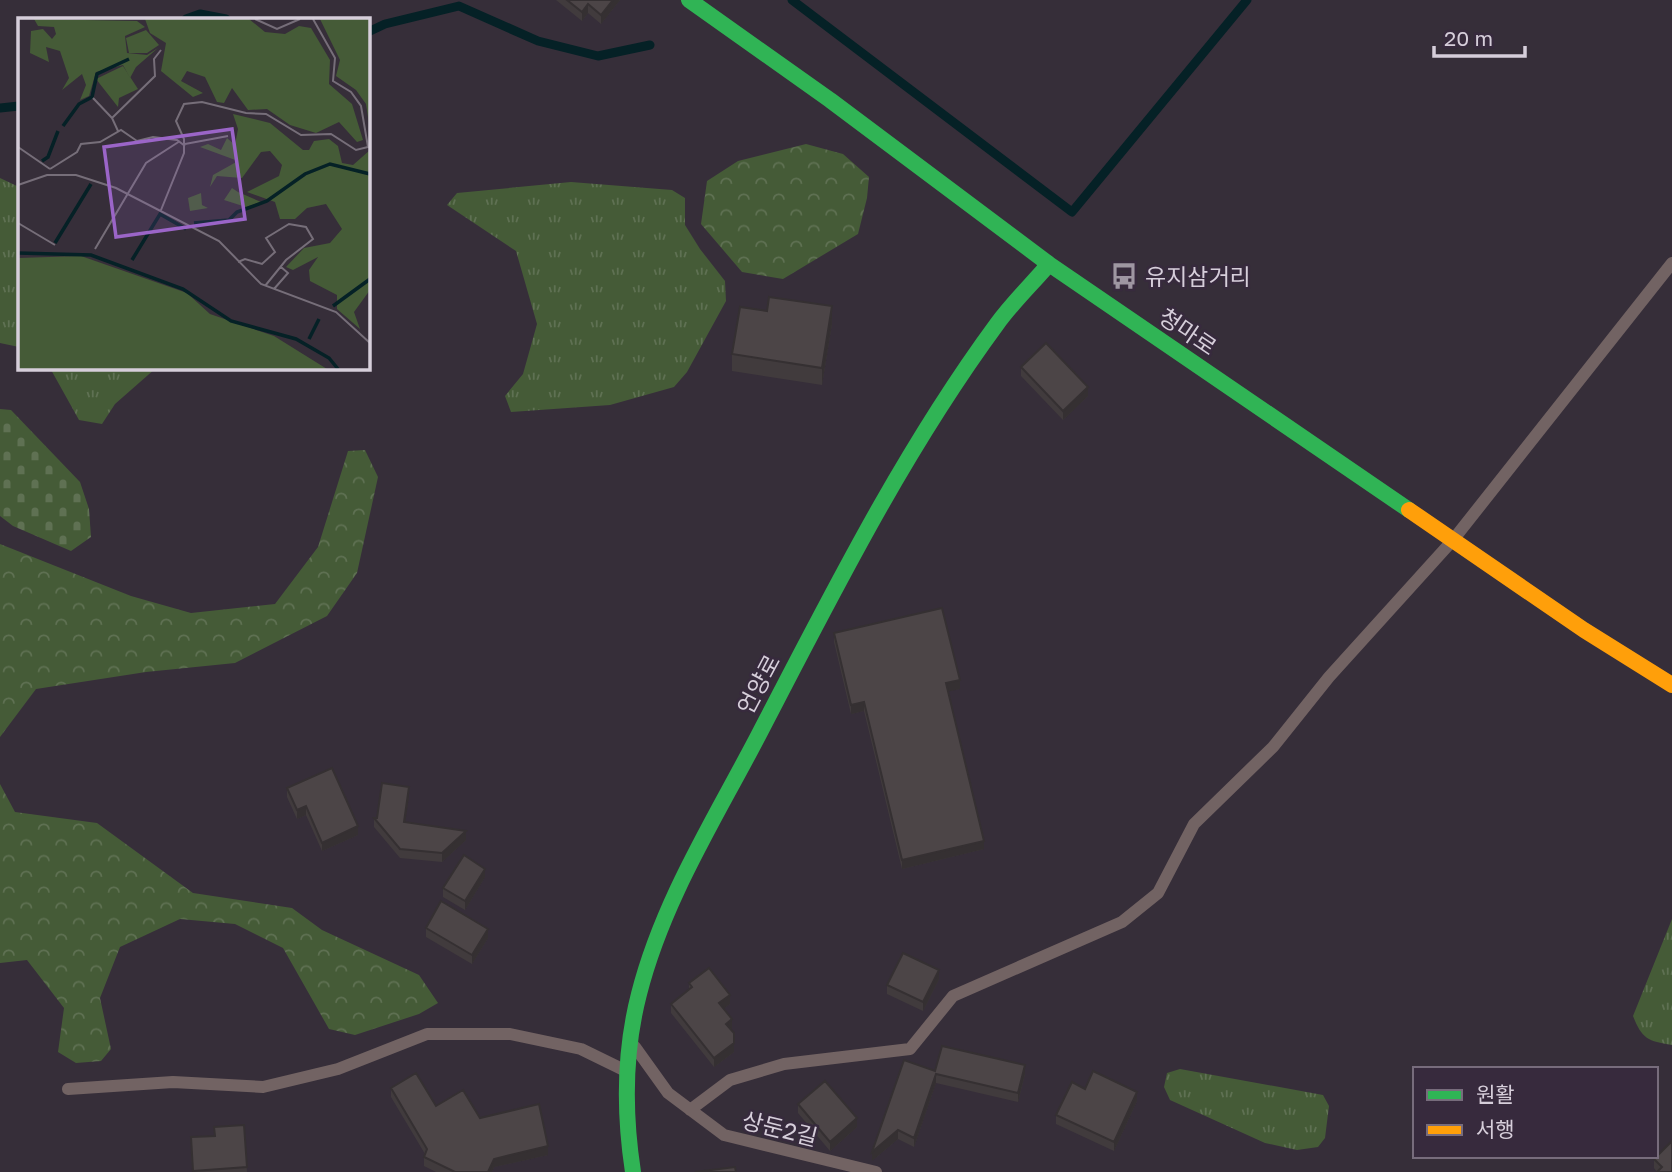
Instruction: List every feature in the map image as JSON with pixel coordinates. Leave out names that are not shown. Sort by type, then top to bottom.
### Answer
[{"type":"street","name":"청마로","points":[[689,0],[830,100],[1049,264],[1584,630],[1672,685]]},
{"type":"street","name":"언양로","points":[[633,1172],[627,1136],[626,1071],[630,1041],[638,997],[652,951],[673,898],[836,586],[926,428],[998,322],[1049,264]]},
{"type":"lane","points":[[690,1110],[730,1080],[784,1064],[910,1049],[953,996],[1122,922],[1158,893],[1194,824],[1273,747],[1329,677],[1453,540],[1672,263]]},
{"type":"lane","points":[[68,1089],[173,1082],[263,1087],[338,1069],[427,1034],[510,1034],[581,1049],[626,1071]]},
{"type":"lane","name":"상둔2길","points":[[630,1041],[668,1093],[724,1135],[876,1172]]},
{"type":"green space","points":[[806,144],[843,154],[869,177],[858,234],[783,279],[742,272],[701,224],[707,181],[738,161]]},
{"type":"green space","points":[[0,178],[18,187],[18,347],[0,343]]},
{"type":"green space","points":[[571,182],[672,190],[685,198],[685,225],[725,281],[726,301],[687,372],[674,387],[610,405],[511,412],[505,396],[523,374],[537,324],[516,251],[447,205],[457,193]]},
{"type":"green space","points":[[51,369],[155,369],[115,404],[102,424],[79,420]]},
{"type":"green space","points":[[0,409],[11,410],[80,482],[89,509],[91,537],[71,551],[13,526],[0,516]]},
{"type":"green space","points":[[365,450],[378,477],[357,573],[327,616],[235,663],[146,672],[36,689],[0,737],[0,544],[131,596],[191,613],[275,604],[318,547],[348,451]]},
{"type":"green space","points":[[0,784],[15,812],[97,823],[193,893],[292,908],[322,930],[419,975],[438,1003],[419,1014],[355,1035],[329,1029],[283,948],[235,924],[180,919],[120,947],[100,998],[111,1049],[101,1061],[76,1063],[58,1052],[64,1008],[27,960],[0,963]]},
{"type":"green space","points":[[1672,919],[1672,1045],[1647,1038],[1633,1016]]},
{"type":"green space","points":[[1180,1069],[1323,1095],[1329,1106],[1325,1138],[1318,1147],[1297,1150],[1265,1143],[1170,1100],[1164,1087],[1167,1073]]},
{"type":"building","points":[[567,0],[613,0],[601,15],[588,4],[582,12]]},
{"type":"building","points":[[769,297],[832,306],[822,368],[732,354],[740,307],[767,311]]},
{"type":"building","points":[[1046,343],[1088,387],[1063,411],[1021,367]]},
{"type":"building","points":[[942,608],[960,680],[946,683],[984,841],[902,860],[864,702],[851,705],[834,633]]},
{"type":"building","points":[[332,768],[358,826],[322,843],[306,806],[297,810],[287,788]]},
{"type":"building","points":[[382,783],[409,787],[404,822],[466,831],[442,853],[400,849],[374,818],[377,818]]},
{"type":"building","points":[[464,855],[485,869],[465,901],[443,888]]},
{"type":"building","points":[[441,901],[488,929],[472,955],[426,928]]},
{"type":"building","points":[[903,953],[939,970],[923,1002],[887,985]]},
{"type":"building","points":[[709,968],[730,995],[719,1003],[732,1019],[726,1024],[734,1033],[734,1043],[714,1058],[671,1004],[692,987],[689,983]]},
{"type":"building","points":[[942,1046],[1025,1065],[1018,1093],[936,1074],[914,1138],[898,1130],[872,1152],[904,1060],[935,1071]]},
{"type":"building","points":[[1093,1071],[1137,1092],[1114,1142],[1056,1115],[1072,1082],[1085,1089]]},
{"type":"building","points":[[416,1073],[436,1106],[463,1090],[480,1118],[539,1104],[548,1146],[494,1159],[488,1172],[455,1172],[424,1157],[427,1149],[391,1088]]},
{"type":"building","points":[[825,1081],[857,1118],[830,1142],[798,1104]]},
{"type":"building","points":[[244,1125],[247,1167],[193,1171],[191,1137],[215,1136],[214,1127]]},
{"type":"building","points":[[1672,1141],[1672,1172],[1657,1172],[1662,1167],[1654,1159],[1658,1158]]},
{"type":"building","points":[[735,1167],[736,1172],[695,1172]]},
{"type":"waterway","points":[[792,0],[1072,212],[1247,0]]},
{"type":"waterway","points":[[369,32],[385,24],[459,6],[538,41],[598,56],[650,45]]},
{"type":"waterway","points":[[189,18],[200,14],[221,18]]},
{"type":"waterway","points":[[0,108],[18,106]]},
{"type":"traffic: fast","points":[[689,0],[830,100],[1049,264],[1409,510]]},
{"type":"traffic: fast","points":[[633,1172],[627,1105],[630,1038],[649,960],[675,895],[840,580],[899,475],[962,373],[997,324],[1049,264]]},
{"type":"traffic: slow","points":[[1409,510],[1584,630],[1672,685]]},
{"type":"place","name":"유지삼거리","points":[[1124,276]]}]
